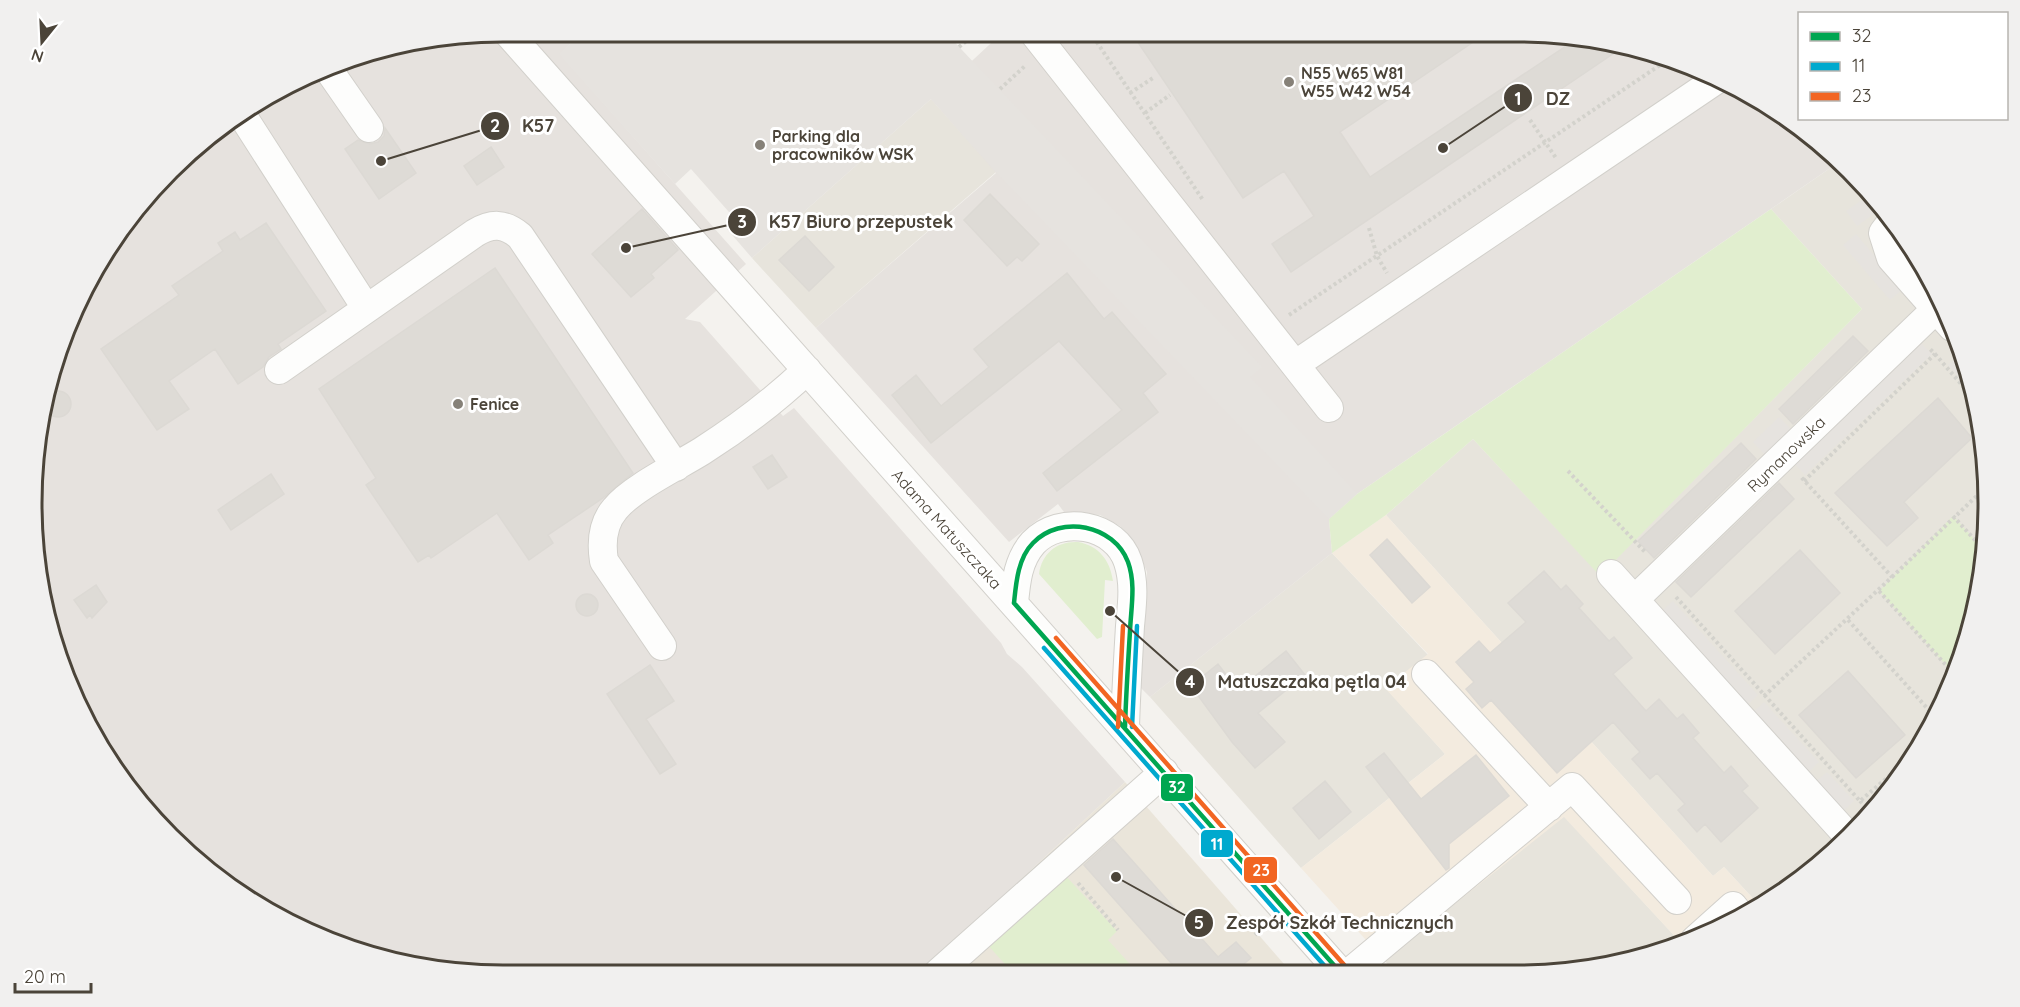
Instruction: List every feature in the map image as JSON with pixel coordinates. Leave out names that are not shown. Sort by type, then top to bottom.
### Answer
[{"type":"street","name":"Adama Matuszczaka","points":[[516,42],[1335,965]]},
{"type":"street","points":[[1033,45],[1296,364],[1329,408]]},
{"type":"street","points":[[332,75],[369,128]]},
{"type":"street","points":[[1296,364],[1709,85]]},
{"type":"street","points":[[245,121],[366,308]]},
{"type":"street","points":[[279,370],[486,226],[498,224],[510,228],[520,236],[676,467]]},
{"type":"street","name":"Rymanowska","points":[[1887,228],[1883,233],[1891,258],[1933,306]]},
{"type":"street","name":"Rymanowska","points":[[1635,599],[1782,458],[1940,321]]},
{"type":"street","points":[[662,646],[604,561],[603,534],[613,511],[622,501],[770,403],[807,370]]},
{"type":"street","points":[[1014,603],[1019,568],[1026,553],[1044,534],[1069,526],[1083,526],[1108,537],[1120,548],[1128,560],[1133,593],[1125,727]]},
{"type":"street","points":[[1611,574],[1843,830]]},
{"type":"street","points":[[1426,674],[1549,807]]},
{"type":"street","points":[[947,965],[1164,772]]},
{"type":"street","points":[[1348,965],[1572,787],[1677,900]]},
{"type":"street","points":[[1719,918],[1732,906],[1735,909]]},
{"type":"path","points":[[959,46],[964,42]]},
{"type":"path","points":[[1097,42],[1204,203]]},
{"type":"path","points":[[1000,89],[1033,45]]},
{"type":"path","points":[[1269,332],[1282,319],[1660,65]]},
{"type":"path","points":[[1130,93],[1153,78]]},
{"type":"path","points":[[1144,113],[1170,95]]},
{"type":"path","points":[[1530,120],[1570,179]]},
{"type":"path","points":[[1370,228],[1377,256],[1399,295]]},
{"type":"path","points":[[1935,354],[1962,385]]},
{"type":"path","points":[[1782,458],[1892,577]]},
{"type":"path","points":[[1741,717],[1879,591],[1978,494]]},
{"type":"path","points":[[1953,516],[1976,541]]},
{"type":"path","points":[[1879,591],[1948,667]]},
{"type":"path","points":[[1848,620],[1929,710]]},
{"type":"path","points":[[1764,696],[1865,806]]},
{"type":"path","points":[[1860,801],[1888,777]]},
{"type":"path","points":[[1076,881],[1118,930]]},
{"type":"shaded area","points":[[572,42],[560,54],[746,264],[685,319],[700,322],[783,416],[794,408],[1001,643],[1007,654],[1022,667],[1125,782],[930,965],[473,964],[413,956],[355,941],[327,930],[299,917],[247,887],[223,870],[177,830],[137,784],[120,760],[90,708],[77,680],[66,652],[51,594],[43,534],[42,504],[43,473],[51,413],[66,355],[77,327],[90,299],[120,247],[157,199],[177,177],[223,137],[273,104],[355,66],[413,51],[473,43]]},
{"type":"shaded area","name":"Parking dla pracowników WSK","points":[[572,42],[954,42],[1262,367],[1250,377],[1357,494],[1329,519],[996,172],[931,99],[752,258],[727,229],[736,220],[691,169],[675,184],[559,54]]},
{"type":"shaded area","points":[[992,42],[1547,43],[1607,51],[1665,66],[1693,77],[1721,90],[1773,120],[1832,167],[1357,494],[1329,519],[1332,553],[1150,697],[1140,687],[1147,572],[1137,547],[1129,535],[1120,526],[1100,515],[1064,512],[1058,504],[1009,542],[816,328],[996,173],[931,99]]},
{"type":"shaded area","points":[[931,99],[996,172],[816,328],[752,258]]},
{"type":"shaded area","points":[[1832,167],[1863,199],[1900,247],[1930,299],[1954,355],[1974,443],[1978,504],[1974,564],[1962,623],[1943,680],[1916,734],[1883,784],[1843,830],[1797,870],[1754,899],[1724,867],[1713,876],[1386,515],[1473,439],[1600,575],[1862,309],[1771,209]]},
{"type":"shaded area","points":[[1863,199],[1875,213],[1857,226],[1846,211]]},
{"type":"shaded area","points":[[1856,234],[1903,289],[1890,300],[1843,245]]},
{"type":"shaded area","points":[[1919,341],[1932,354],[1805,475],[1793,462]]},
{"type":"shaded area","points":[[1955,359],[1960,378],[1948,365]]},
{"type":"shaded area","points":[[1779,417],[1793,431],[1766,456],[1753,442]]},
{"type":"shaded area","points":[[1386,515],[1713,876],[1724,867],[1754,899],[1721,917],[1675,937],[1564,817],[1384,960],[1301,868],[1445,754],[1385,688],[1428,654],[1332,553]]},
{"type":"shaded area","points":[[1332,553],[1428,655],[1386,688],[1445,754],[1301,868],[1150,697]]},
{"type":"shaded area","points":[[1673,601],[1758,695],[1744,708],[1658,614]]},
{"type":"shaded area","points":[[1764,702],[1819,762],[1806,775],[1751,714]]},
{"type":"shaded area","points":[[1827,772],[1854,801],[1841,813],[1814,783]]},
{"type":"shaded area","points":[[1125,782],[1285,965],[930,965]]},
{"type":"shaded area","points":[[1564,816],[1675,937],[1607,956],[1547,964],[1389,965],[1384,960]]},
{"type":"green space","points":[[1771,209],[1862,309],[1600,576],[1473,439],[1386,515],[1332,553],[1329,519],[1357,494]]},
{"type":"green space","points":[[1953,516],[1976,541],[1969,594],[1948,667],[1879,591]]},
{"type":"green space","points":[[1078,542],[1092,547],[1102,555],[1113,581],[1105,580],[1102,637],[1097,639],[1039,574],[1047,554],[1057,546]]},
{"type":"green space","points":[[1062,872],[1117,931],[1108,940],[1131,965],[1006,965],[985,942]]},
{"type":"building","name":"N55 W65 W81 W55 W42 W54","points":[[1138,42],[1473,42],[1340,132],[1370,177],[1567,45],[1614,53],[1291,272],[1272,244],[1314,216],[1284,171],[1243,198]]},
{"type":"building","points":[[385,128],[416,173],[379,199],[345,149],[358,140],[370,144],[378,142],[384,136]]},
{"type":"building","points":[[491,147],[504,167],[477,185],[464,166]]},
{"type":"building","points":[[990,194],[1039,244],[1022,261],[1017,257],[1007,266],[964,220]]},
{"type":"building","points":[[642,209],[678,250],[651,274],[654,278],[631,297],[592,254]]},
{"type":"building","points":[[266,223],[326,311],[278,344],[281,349],[269,357],[263,367],[238,384],[215,349],[169,381],[189,409],[157,430],[101,349],[179,295],[172,286],[223,251],[218,243],[235,232],[240,240]]},
{"type":"building","points":[[805,236],[834,267],[809,291],[779,260]]},
{"type":"building","name":"Fenice","points":[[495,268],[633,473],[603,498],[548,535],[553,543],[529,560],[497,513],[431,558],[429,555],[418,562],[366,485],[376,478],[319,389]]},
{"type":"building","points":[[1067,273],[1104,319],[1112,312],[1166,374],[1143,393],[1158,412],[1057,491],[1043,473],[1122,410],[1059,341],[931,443],[892,395],[916,375],[941,406],[989,367],[974,349]]},
{"type":"building","points":[[1853,336],[1868,351],[1793,424],[1779,409]]},
{"type":"building","points":[[56,391],[63,392],[70,399],[70,409],[67,413],[58,417],[51,414]]},
{"type":"building","points":[[1938,398],[1972,438],[1904,502],[1918,518],[1887,546],[1835,493]]},
{"type":"building","points":[[1741,443],[1756,459],[1654,558],[1638,541]]},
{"type":"building","points":[[772,455],[787,477],[768,489],[753,467]]},
{"type":"building","points":[[271,474],[284,494],[231,530],[218,510]]},
{"type":"building","points":[[1779,483],[1794,499],[1691,597],[1676,582]]},
{"type":"building","points":[[1387,539],[1430,587],[1412,603],[1370,555]]},
{"type":"building","points":[[1800,550],[1840,593],[1775,654],[1735,611]]},
{"type":"building","points":[[1544,571],[1561,590],[1566,585],[1583,604],[1579,608],[1609,641],[1614,637],[1632,658],[1613,674],[1646,711],[1659,699],[1677,719],[1683,714],[1699,733],[1693,738],[1724,773],[1731,766],[1748,786],[1742,791],[1758,808],[1721,842],[1705,824],[1697,832],[1678,810],[1685,804],[1657,773],[1650,779],[1632,759],[1640,752],[1613,722],[1557,773],[1491,700],[1482,708],[1466,689],[1474,682],[1456,662],[1479,641],[1490,653],[1526,622],[1508,603]]},
{"type":"building","points":[[96,585],[107,602],[92,618],[90,615],[87,618],[74,600]]},
{"type":"building","points":[[587,594],[597,601],[598,605],[591,615],[587,616],[577,609],[576,605],[583,595]]},
{"type":"building","points":[[1286,651],[1305,675],[1258,713],[1285,742],[1255,768],[1232,742],[1191,686],[1218,664],[1238,690]]},
{"type":"building","points":[[650,665],[674,701],[646,719],[676,764],[660,774],[607,694]]},
{"type":"building","points":[[1848,671],[1905,735],[1856,778],[1799,715]]},
{"type":"building","points":[[1384,753],[1421,799],[1476,755],[1509,796],[1449,844],[1449,868],[1446,870],[1366,767]]},
{"type":"building","points":[[1325,781],[1351,812],[1319,839],[1293,808]]},
{"type":"building","points":[[1113,839],[1218,957],[1236,942],[1251,958],[1242,965],[1173,965],[1084,865]]},
{"type":"transit line","name":"32","points":[[1014,603],[1024,556],[1033,543],[1045,534],[1058,529],[1086,528],[1111,539],[1121,549],[1128,562],[1132,587],[1125,727]]},
{"type":"transit line","name":"32","points":[[1014,603],[1334,965]]},
{"type":"transit line","name":"23","points":[[1118,727],[1123,626]]},
{"type":"transit line","name":"11","points":[[1132,727],[1137,626]]},
{"type":"transit line","name":"23","points":[[1056,638],[1344,965]]},
{"type":"transit line","name":"11","points":[[1044,648],[1324,965]]},
{"type":"place","name":"N55 W65 W81 W55 W42 W54","points":[[1289,82]]},
{"type":"place","name":"Parking dla pracowników WSK","points":[[760,145]]},
{"type":"place","name":"DZ","points":[[1443,148]]},
{"type":"place","name":"K57","points":[[381,161]]},
{"type":"place","name":"K57 Biuro przepustek","points":[[626,248]]},
{"type":"place","name":"Fenice","points":[[458,404]]},
{"type":"place","name":"Matuszczaka pętla 04","points":[[1110,611]]},
{"type":"place","name":"Zespół Szkół Technicznych","points":[[1116,877]]}]
